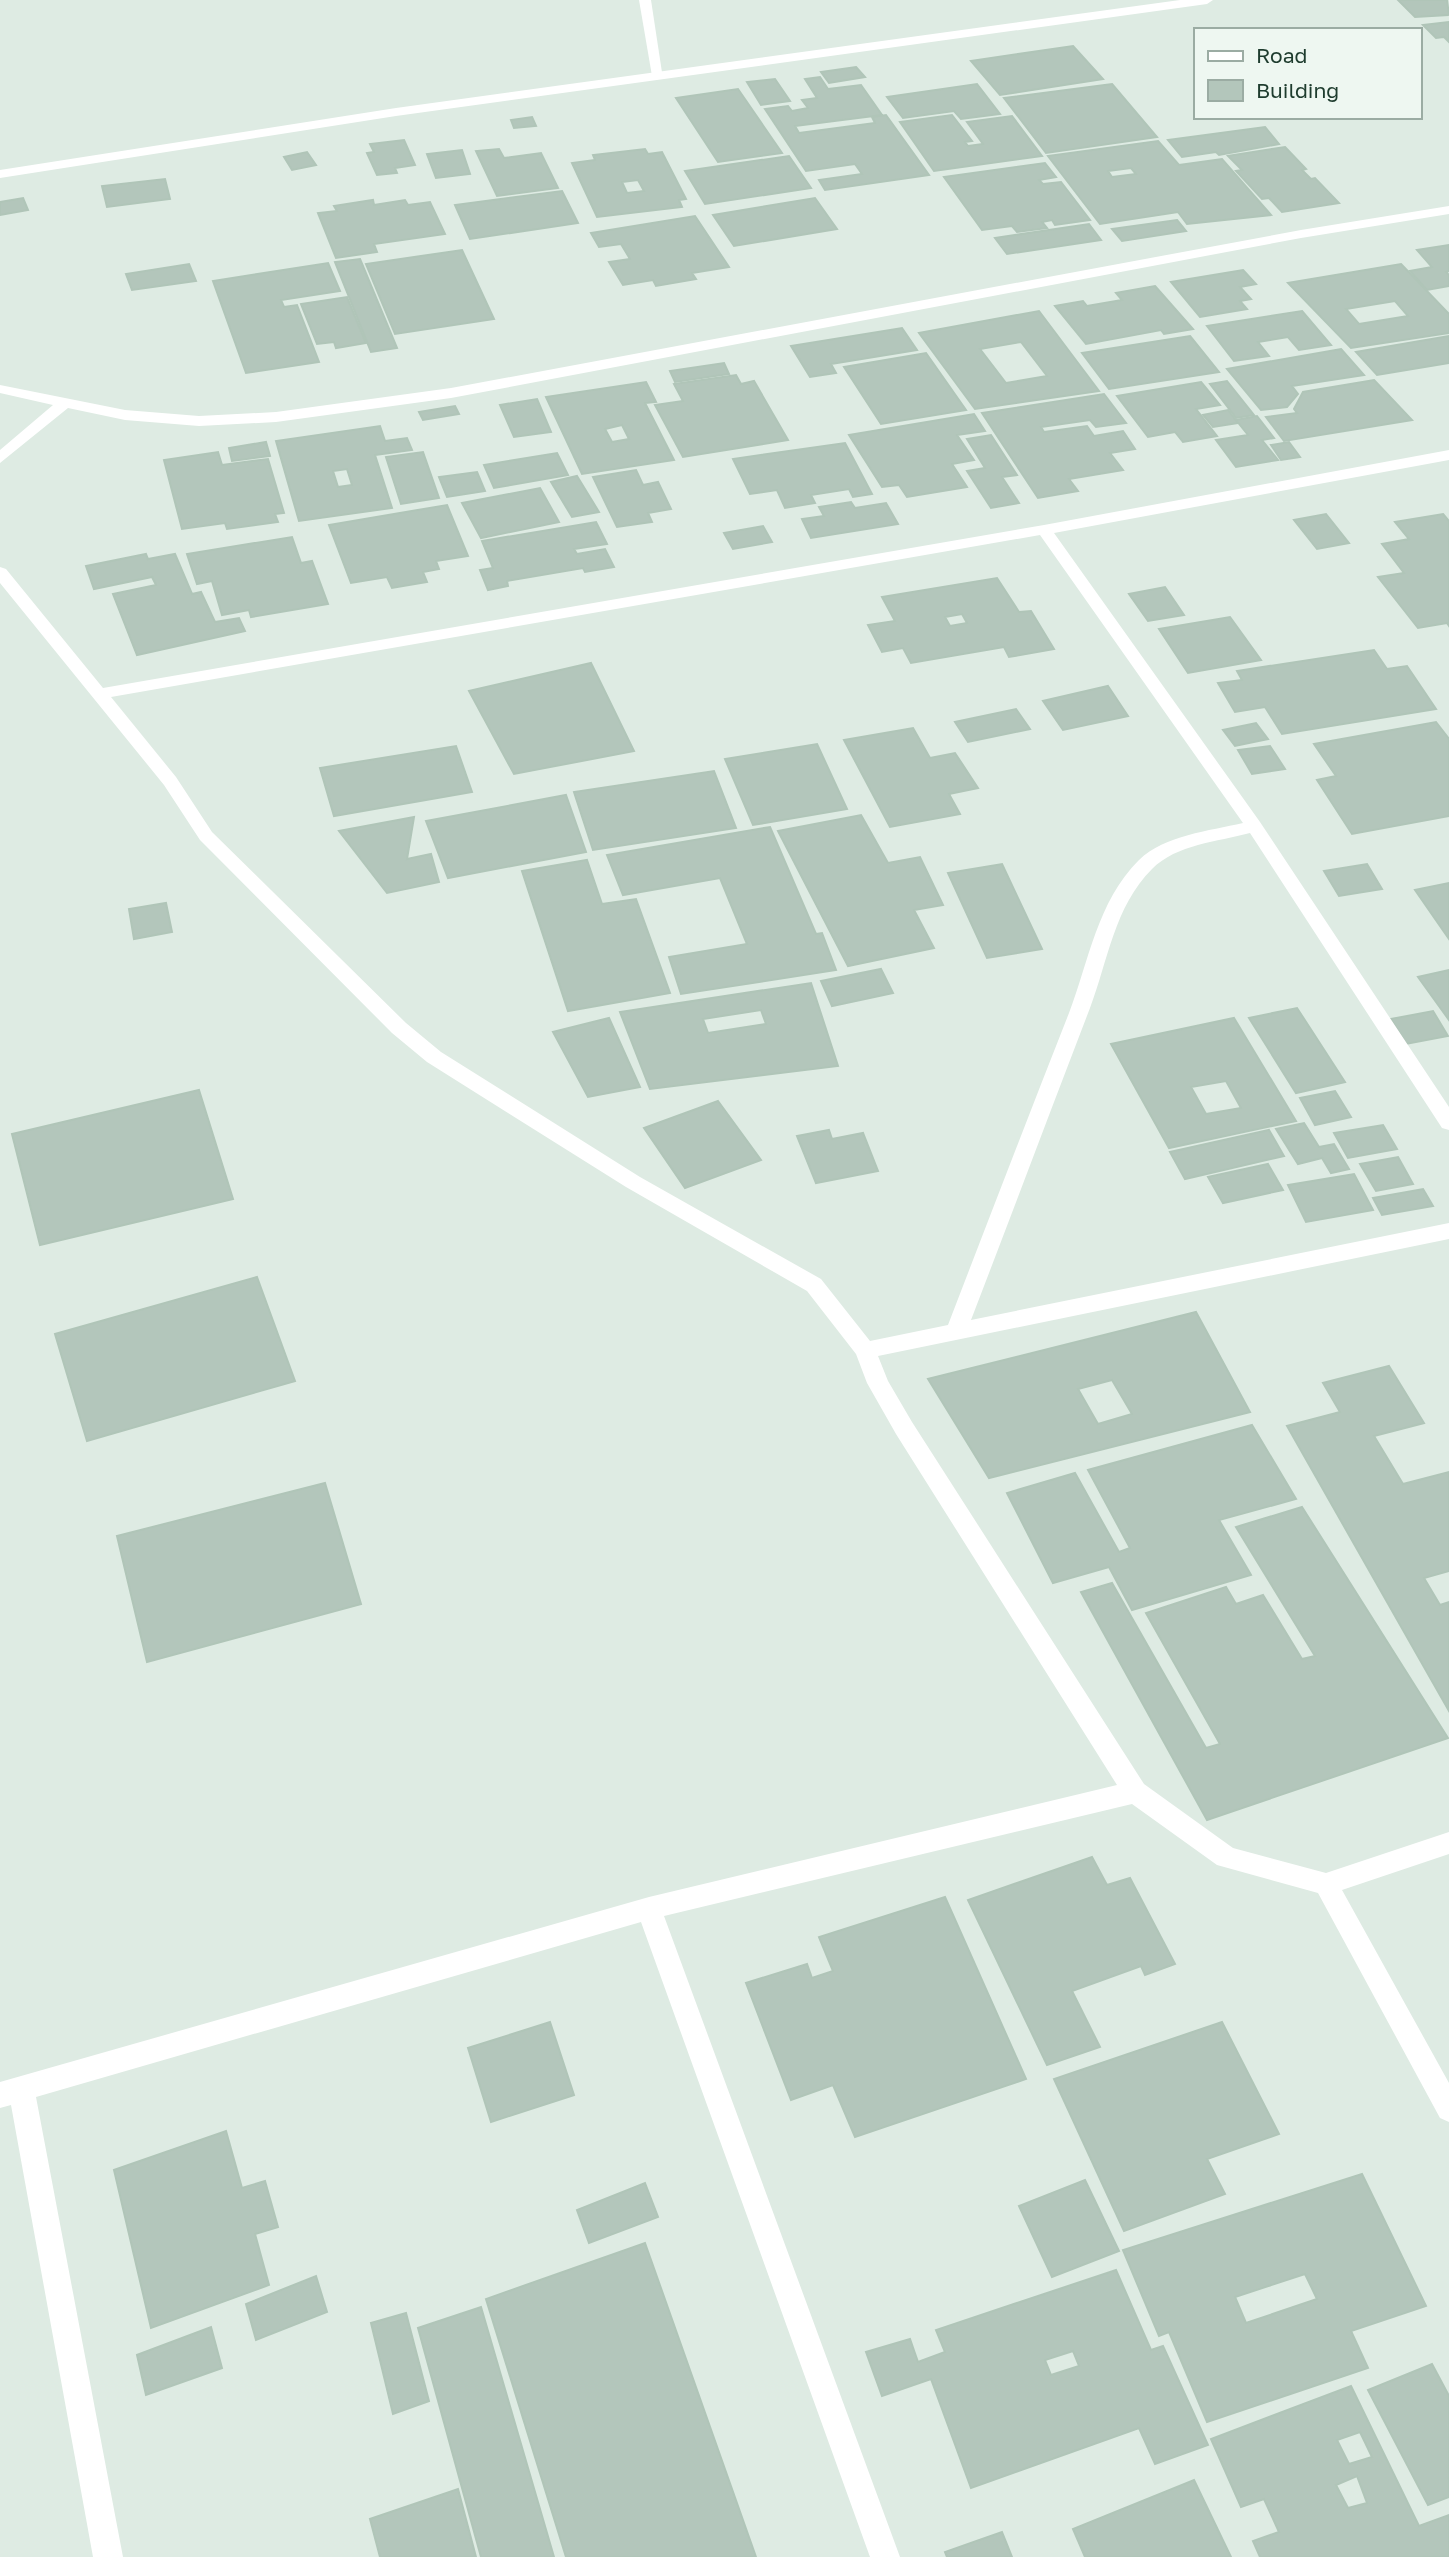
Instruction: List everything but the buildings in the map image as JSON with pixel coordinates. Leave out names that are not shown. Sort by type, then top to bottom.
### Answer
[{"type":"street","points":[[645,0],[658,76]]},
{"type":"street","points":[[0,174],[396,112],[1207,0]]},
{"type":"street","points":[[0,389],[125,415],[199,421],[290,416],[451,393],[1288,236],[1449,210]]},
{"type":"street","points":[[0,458],[64,403]]},
{"type":"street","points":[[99,694],[1044,530],[1449,455]]},
{"type":"street","points":[[1044,530],[1254,826],[1449,1123]]},
{"type":"street","points":[[0,572],[170,781],[206,836],[400,1028],[434,1057],[622,1175],[814,1285],[864,1350],[878,1383],[904,1428],[1135,1792],[1226,1857],[1326,1884],[1449,1843]]},
{"type":"street","points":[[955,1334],[1083,1001],[1094,955],[1137,873],[1162,852],[1254,826]]},
{"type":"street","points":[[864,1350],[955,1334],[1449,1231]]},
{"type":"street","points":[[108,2557],[11,2092],[649,1908],[1135,1792]]},
{"type":"street","points":[[1326,1884],[1449,2109]]},
{"type":"street","points":[[649,1908],[885,2557]]}]
